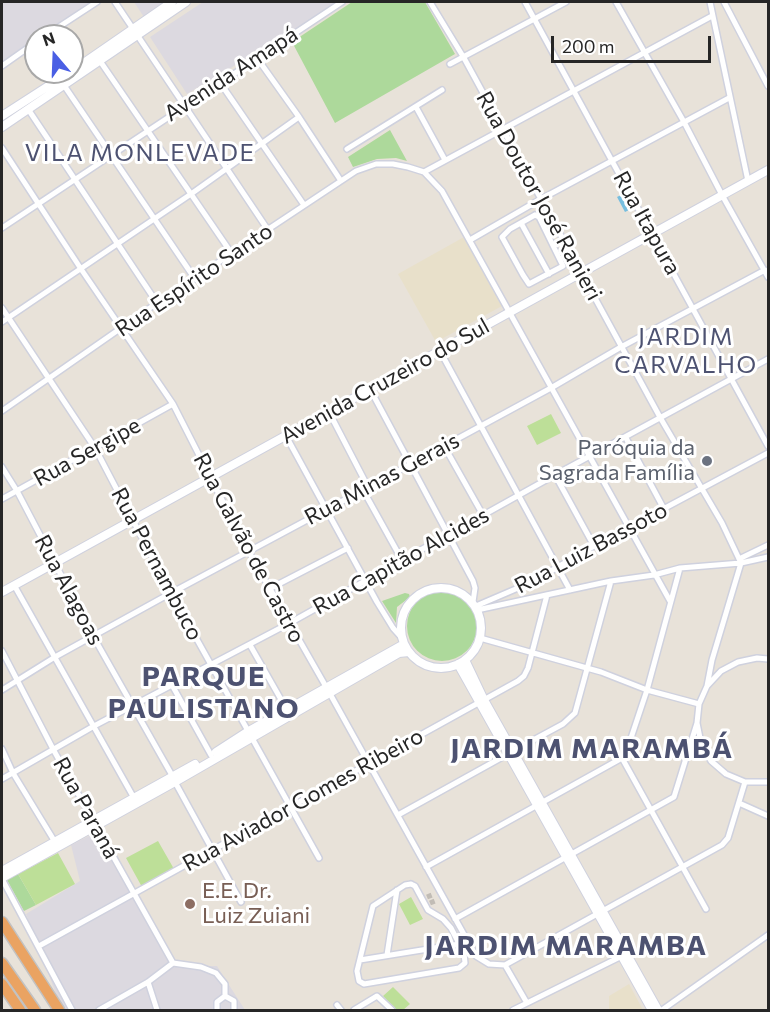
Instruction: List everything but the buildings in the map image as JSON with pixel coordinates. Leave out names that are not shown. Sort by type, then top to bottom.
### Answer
[{"type":"highway","points":[[2,922],[59,1011]]},
{"type":"highway","points":[[2,963],[35,1011]]},
{"type":"highway","points":[[2,984],[20,1011]]},
{"type":"main road","points":[[84,68],[100,61],[172,2]]},
{"type":"main road","points":[[84,63],[186,2]]},
{"type":"main road","points":[[2,116],[52,84]]},
{"type":"main road","points":[[2,127],[28,109],[55,84]]},
{"type":"main road","name":"Avenida Cruzeiro do Sul","points":[[2,592],[768,170]]},
{"type":"main road","points":[[445,587],[455,590],[475,606],[482,627],[480,638],[477,647],[461,662],[444,668],[434,667],[416,659],[410,652],[403,641],[401,627],[407,606],[423,592],[445,587]]},
{"type":"main road","points":[[2,871],[96,823],[134,798],[174,779],[211,755],[328,689],[403,641]]},
{"type":"main road","points":[[2,878],[174,779],[286,710],[399,653],[410,652]]},
{"type":"main road","points":[[461,662],[624,955],[652,1011]]},
{"type":"main road","points":[[624,955],[660,1011]]},
{"type":"street","points":[[63,24],[97,2]]},
{"type":"street","points":[[115,2],[268,230]]},
{"type":"street","name":"Avenida Amapá","points":[[2,228],[219,81],[342,2]]},
{"type":"street","name":"Rua Doutor José Ranieri","points":[[430,2],[464,58],[661,419],[722,523],[740,561]]},
{"type":"street","name":"Rua Itapura","points":[[525,2],[613,159],[768,446]]},
{"type":"street","points":[[450,64],[566,2]]},
{"type":"street","points":[[616,2],[768,277]]},
{"type":"street","points":[[710,2],[747,182]]},
{"type":"street","points":[[724,2],[768,86]]},
{"type":"street","points":[[670,601],[442,191],[424,172],[712,16]]},
{"type":"street","points":[[2,66],[24,50]]},
{"type":"street","points":[[257,58],[341,181]]},
{"type":"street","points":[[100,61],[232,254]]},
{"type":"street","points":[[219,81],[304,205]]},
{"type":"street","points":[[63,84],[109,155],[195,279]]},
{"type":"street","points":[[347,149],[442,90]]},
{"type":"street","points":[[470,240],[613,159],[729,98]]},
{"type":"street","points":[[416,107],[445,160]]},
{"type":"street","points":[[28,109],[157,303]]},
{"type":"street","points":[[2,322],[263,145],[299,117]]},
{"type":"street","name":"Rua Galvão de Castro","points":[[2,148],[173,404],[209,477],[288,624],[328,689],[476,956],[489,964],[505,965]]},
{"type":"street","name":"Rua Espírito Santo","points":[[2,411],[157,303],[365,166],[393,164],[424,172]]},
{"type":"street","points":[[535,215],[539,218],[563,266],[533,283],[527,282],[502,237],[510,229],[535,215]]},
{"type":"street","points":[[505,219],[510,229]]},
{"type":"street","points":[[521,223],[549,274]]},
{"type":"street","name":"Rua Minas Gerais","points":[[2,690],[55,657],[171,593],[765,270]]},
{"type":"street","name":"Rua Pernambuco","points":[[2,308],[95,448],[131,520],[319,858]]},
{"type":"street","points":[[440,351],[570,590]]},
{"type":"street","name":"Rua Capitão Alcides","points":[[2,779],[94,726],[211,663],[250,645],[768,359]]},
{"type":"street","points":[[370,389],[475,584],[475,606],[547,595],[680,568],[768,557]]},
{"type":"street","name":"Rua Sergipe","points":[[2,499],[173,404]]},
{"type":"street","points":[[329,412],[402,560]]},
{"type":"street","points":[[286,435],[365,581],[403,641]]},
{"type":"street","points":[[626,438],[664,509]]},
{"type":"street","points":[[444,446],[483,515]]},
{"type":"street","name":"Rua Luiz Bassoto","points":[[475,606],[516,590],[768,453]]},
{"type":"street","name":"Rua Alagoas","points":[[2,466],[93,636],[241,902]]},
{"type":"street","points":[[555,475],[594,546]]},
{"type":"street","points":[[455,919],[674,797],[697,723],[699,704],[707,686],[712,660],[740,561],[768,545]]},
{"type":"street","points":[[269,589],[348,548]]},
{"type":"street","points":[[426,867],[622,758],[627,750],[647,690],[680,568]]},
{"type":"street","points":[[398,815],[570,718],[575,713],[611,581]]},
{"type":"street","points":[[15,585],[134,798]]},
{"type":"street","name":"Rua Aviador Gomes Ribeiro","points":[[39,946],[524,676],[547,595]]},
{"type":"street","points":[[480,638],[588,668],[647,690],[699,704]]},
{"type":"street","points":[[250,645],[286,710]]},
{"type":"street","name":"Rua Paraná","points":[[2,651],[53,750],[173,963]]},
{"type":"street","points":[[707,686],[721,671],[738,662],[757,658],[768,659]]},
{"type":"street","points":[[172,685],[211,755]]},
{"type":"street","points":[[697,723],[701,743],[711,761],[726,774],[745,782],[768,782]]},
{"type":"street","points":[[2,749],[13,773],[55,842]]},
{"type":"street","points":[[622,758],[706,909]]},
{"type":"street","points":[[527,1004],[505,965],[722,844],[728,838],[745,782]]},
{"type":"street","points":[[739,803],[768,816]]},
{"type":"street","points":[[2,878],[72,1011]]},
{"type":"street","points":[[429,900],[411,884],[397,890],[373,906],[357,977],[364,984],[459,968],[465,963],[466,958],[459,944],[443,919],[428,910],[429,900],[440,890]]},
{"type":"street","points":[[387,955],[397,890]]},
{"type":"street","points":[[429,900],[443,897]]},
{"type":"street","points":[[660,1011],[768,935]]},
{"type":"street","points":[[360,960],[459,944]]},
{"type":"street","points":[[513,1011],[624,955]]},
{"type":"street","points":[[99,1011],[148,982],[173,963],[201,967],[216,973],[225,984],[225,996]]},
{"type":"street","points":[[148,982],[157,1011]]},
{"type":"street","points":[[225,996],[234,1001],[234,1010]]},
{"type":"street","points":[[217,1011],[217,1002],[225,996]]},
{"type":"street","points":[[354,1011],[377,996],[392,1011]]},
{"type":"street","points":[[337,1005],[341,1011]]},
{"type":"shaded area","points":[[2,2],[91,2],[58,24],[24,24],[24,46],[2,62]]},
{"type":"shaded area","points":[[134,2],[168,2],[144,17]]},
{"type":"shaded area","points":[[203,2],[341,2],[187,94],[150,37]]},
{"type":"shaded area","points":[[464,237],[502,306],[436,342],[398,274]]},
{"type":"shaded area","points":[[95,833],[173,966],[217,966],[245,1010],[62,1010],[26,914],[80,881],[71,845]]},
{"type":"shaded area","points":[[629,984],[643,1010],[609,1010],[609,996]]},
{"type":"green space","points":[[352,2],[425,2],[455,54],[335,123],[292,42]]},
{"type":"green space","points":[[390,130],[407,161],[396,158],[377,159],[353,167],[348,157]]},
{"type":"green space","points":[[551,414],[561,433],[537,445],[527,426]]},
{"type":"green space","points":[[449,591],[462,597],[471,606],[475,612],[477,626],[475,640],[467,651],[456,659],[435,661],[417,651],[409,640],[407,619],[417,601],[428,593]]},
{"type":"green space","points":[[405,593],[410,597],[397,607],[396,623],[382,601]]},
{"type":"green space","points":[[158,841],[174,869],[142,887],[126,858]]},
{"type":"green space","points":[[58,853],[75,884],[36,905],[18,874]]},
{"type":"green space","points":[[18,874],[36,905],[24,911],[7,880]]},
{"type":"green space","points":[[411,897],[423,919],[410,925],[399,904]]},
{"type":"green space","points":[[393,987],[410,1004],[403,1010],[396,1010],[383,996]]},
{"type":"water","points":[[625,193],[633,208],[625,212],[617,197]]},
{"type":"tunnel","points":[[427,897],[432,895]]},
{"type":"tunnel","points":[[430,903],[435,901]]},
{"type":"place","name":"Paróquia da Sagrada Família","points":[[707,461]]},
{"type":"place","name":"E.E. Dr. Luiz Zuiani","points":[[190,904]]},
{"type":"district","name":"VILA MONLEVADE","points":[[140,153]]},
{"type":"district","name":"JARDIM CARVALHO","points":[[686,351]]},
{"type":"district","name":"PARQUE PAULISTANO","points":[[204,693]]},
{"type":"district","name":"JARDIM MARAMBÁ","points":[[592,749]]},
{"type":"district","name":"JARDIM MARAMBA","points":[[566,946]]}]
